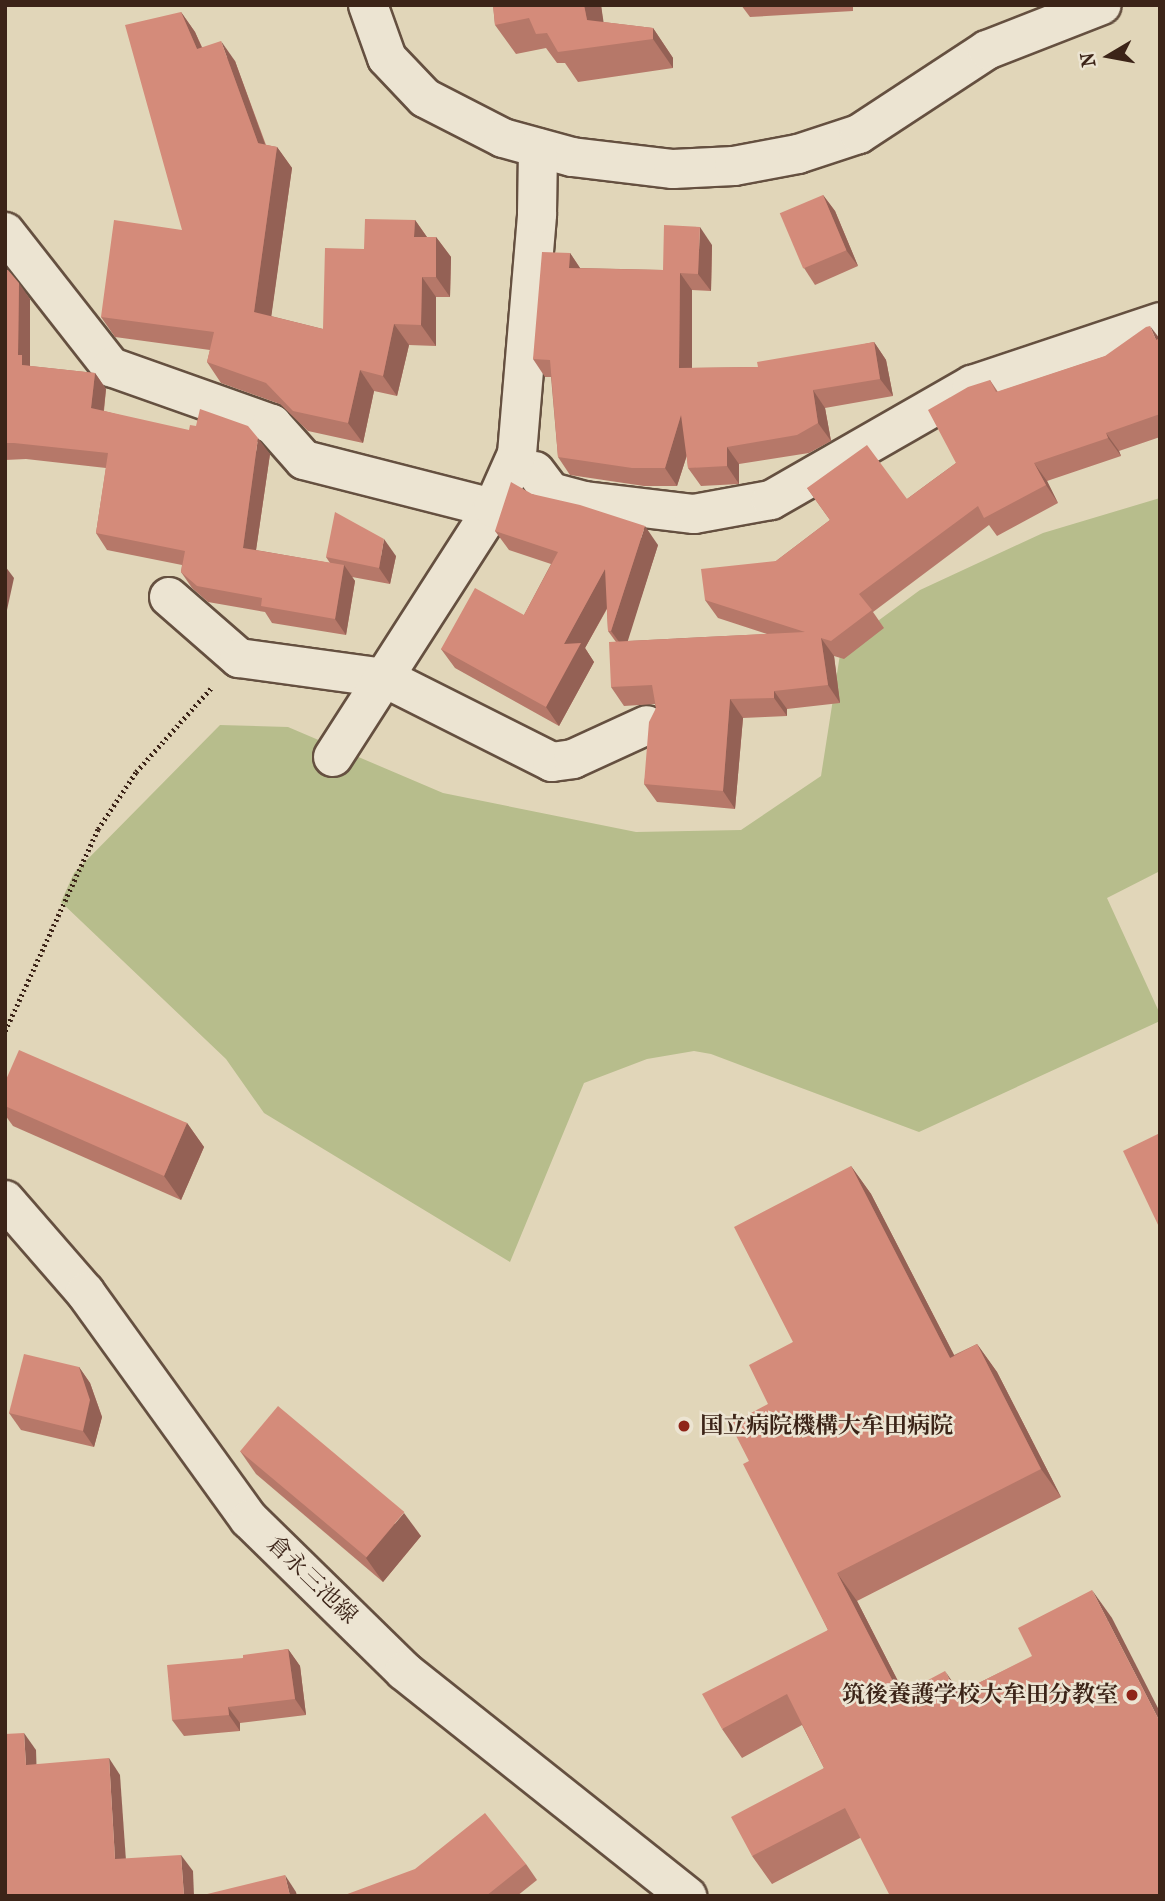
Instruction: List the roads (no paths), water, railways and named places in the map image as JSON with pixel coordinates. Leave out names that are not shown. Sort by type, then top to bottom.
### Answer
[{"type":"street","points":[[368,5],[387,58],[425,98],[503,138],[572,157],[673,169],[734,166],[799,154],[859,134],[987,50],[1102,5]]},
{"type":"street","points":[[333,757],[493,508],[517,454],[537,214],[538,148]]},
{"type":"street","points":[[5,232],[111,367],[272,424],[304,460],[493,508]]},
{"type":"street","points":[[536,471],[551,492],[584,501],[694,514],[771,500],[972,385],[1160,322]]},
{"type":"street","points":[[169,597],[239,658],[385,678],[552,762],[573,759],[647,725]]},
{"type":"street","name":"倉永三池線","points":[[5,1199],[85,1292],[249,1518],[404,1671],[680,1894]]},
{"type":"place","name":"国立病院機構大牟田病院","points":[[684,1426]]},
{"type":"place","name":"筑後養護学校大牟田分教室","points":[[1132,1695]]}]
